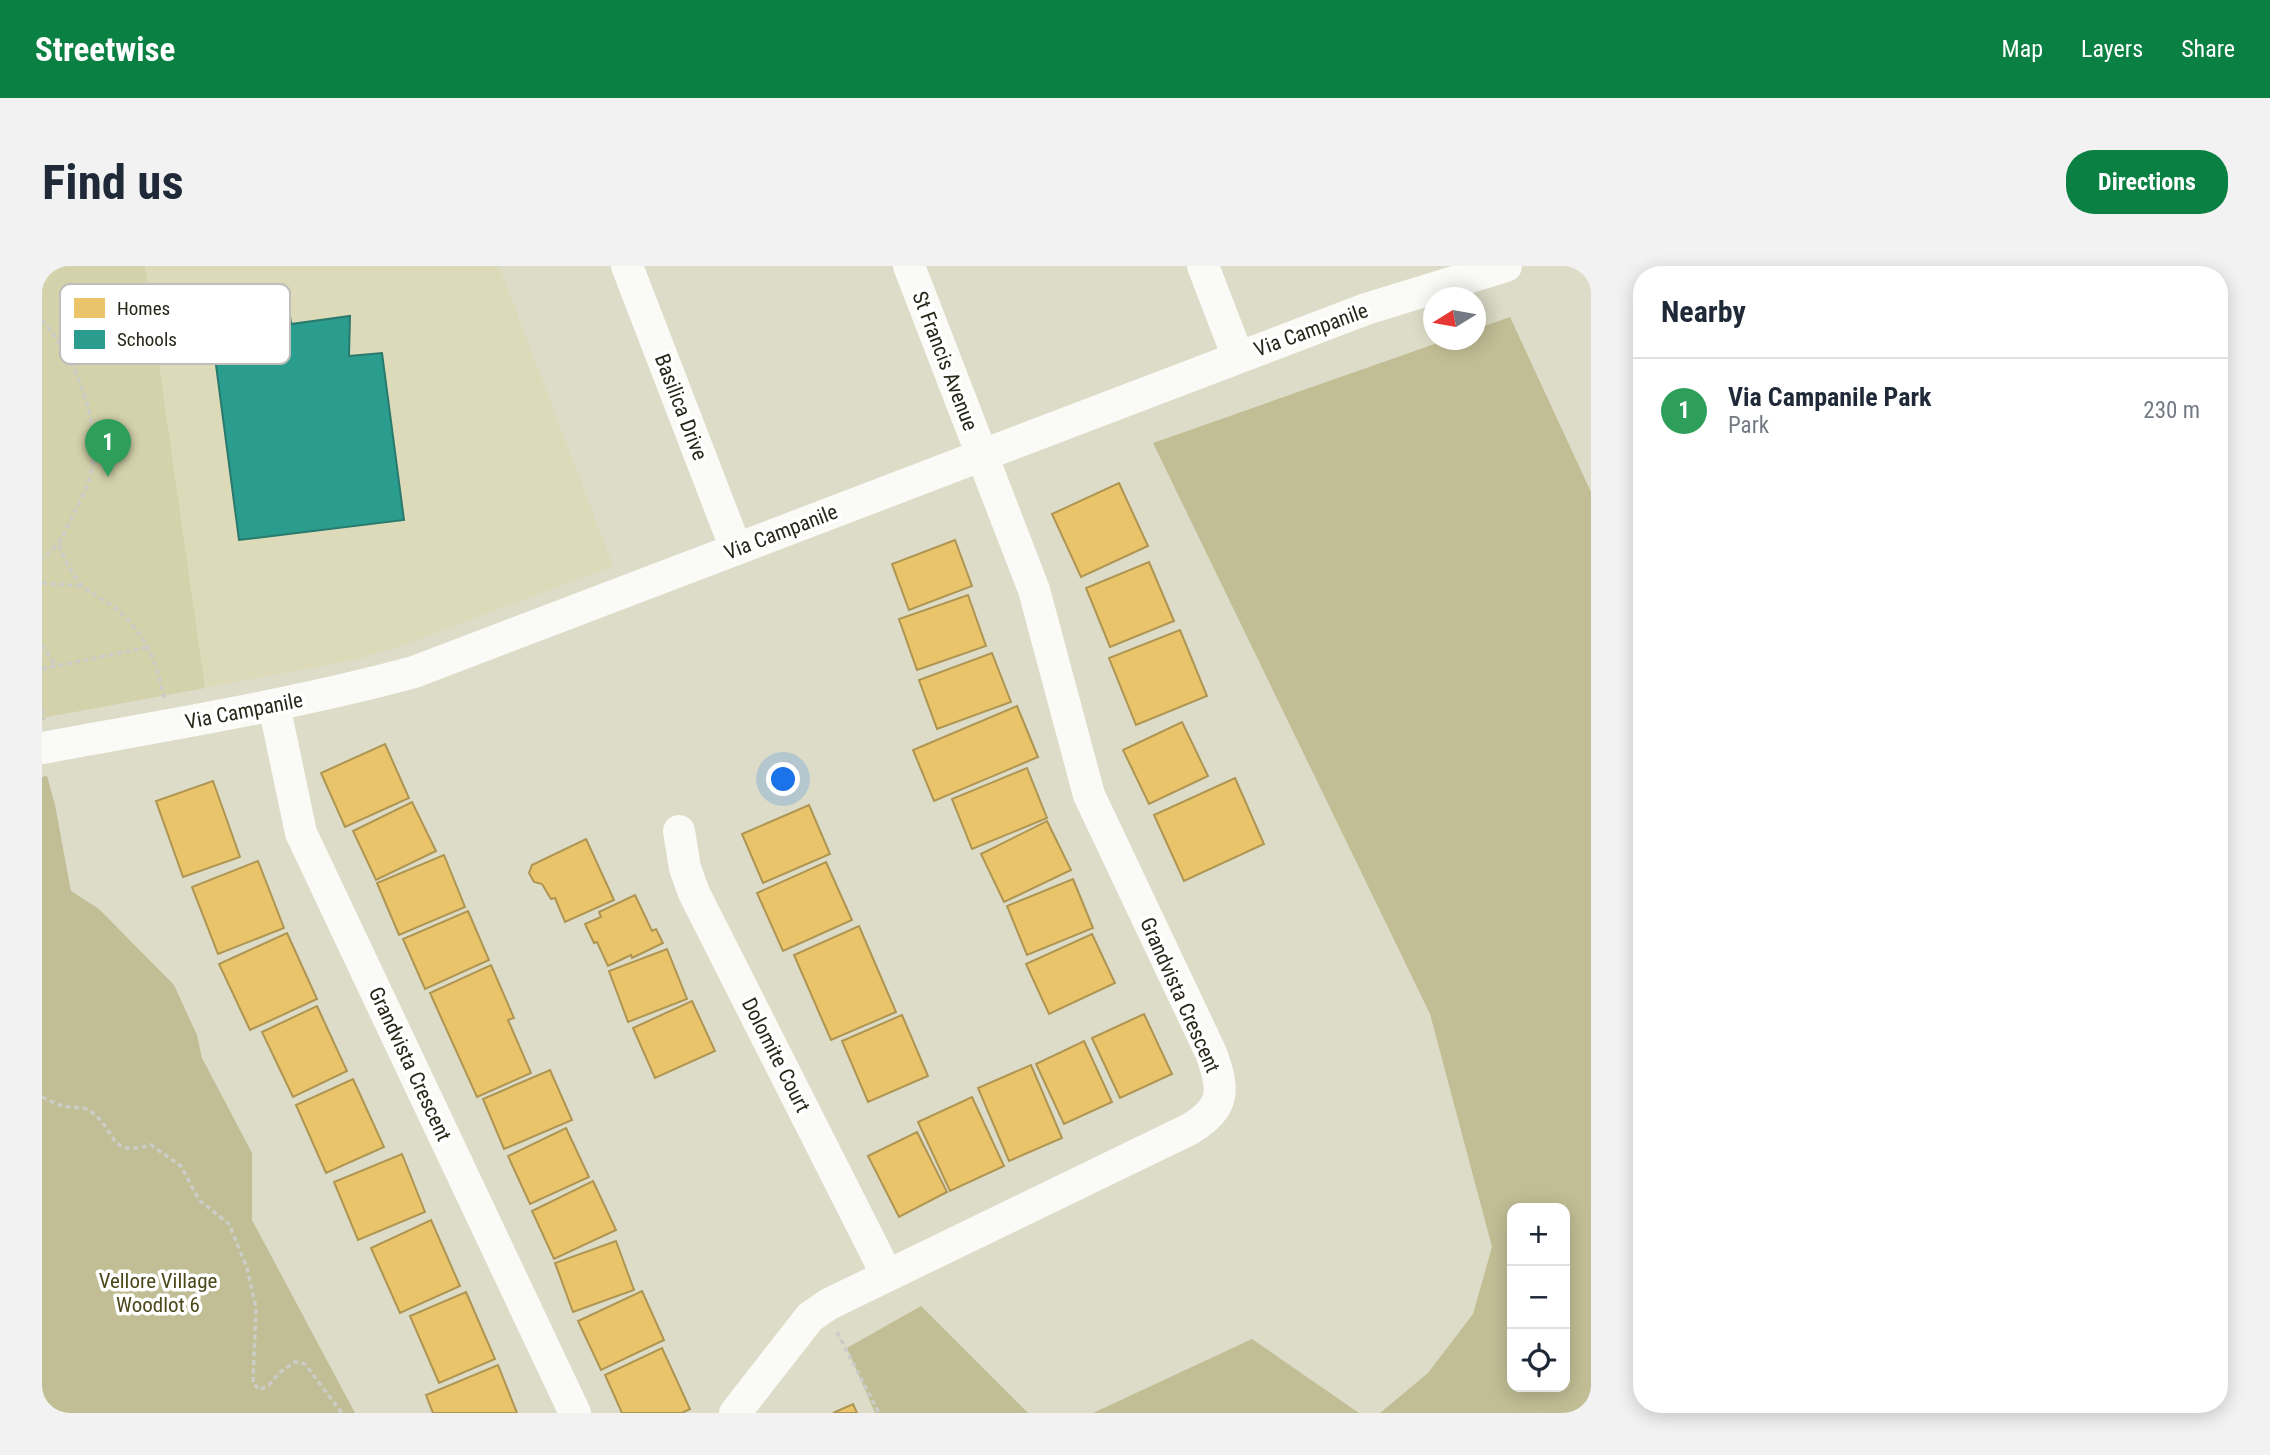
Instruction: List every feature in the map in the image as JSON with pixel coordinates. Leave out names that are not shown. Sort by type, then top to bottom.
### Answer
[{"type":"street","name":"Basilica Drive","points":[[627,266],[736,549]]},
{"type":"street","name":"St Francis Avenue","points":[[909,266],[982,455]]},
{"type":"street","points":[[1203,266],[1238,357]]},
{"type":"street","name":"Via Campanile","points":[[43,734],[274,705],[350,690],[414,672],[1238,357],[1378,305],[1506,266]]},
{"type":"street","name":"Grandvista Crescent","points":[[735,1413],[810,1317],[830,1304],[1190,1129],[1208,1118],[1219,1102],[1219,1075],[1211,1054],[1089,795],[1034,590],[982,455]]},
{"type":"street","name":"Grandvista Crescent","points":[[274,705],[301,833],[575,1413]]},
{"type":"street","name":"Dolomite Court","points":[[679,831],[685,868],[694,893],[887,1275]]},
{"type":"path","points":[[42,320],[60,344]]},
{"type":"path","points":[[42,559],[59,545],[88,485],[93,461],[88,405],[72,364]]},
{"type":"path","points":[[59,545],[82,586]]},
{"type":"path","points":[[42,583],[82,586],[107,600],[124,616],[149,648],[157,664],[164,698]]},
{"type":"path","points":[[42,645],[56,666]]},
{"type":"path","points":[[42,669],[149,648]]},
{"type":"path","points":[[42,709],[43,734]]},
{"type":"path","points":[[42,1097],[60,1105],[89,1110],[118,1146],[132,1150],[151,1144],[181,1166],[200,1200],[229,1224],[247,1268],[256,1308],[253,1382],[260,1390],[295,1362],[305,1364],[342,1413]]},
{"type":"path","points":[[832,1324],[879,1413]]},
{"type":"shaded area","points":[[42,266],[145,266],[148,284],[60,284],[60,364],[159,364],[205,688],[42,718]]},
{"type":"shaded area","points":[[145,266],[499,266],[613,566],[401,646],[357,659],[205,688],[159,364],[290,364],[290,284],[148,284]]},
{"type":"green space","points":[[1510,317],[1591,492],[1591,1413],[1380,1413],[1428,1373],[1473,1314],[1492,1247],[1430,1014],[1153,443],[1423,348],[1486,350],[1486,325]]},
{"type":"green space","name":"Vellore Village Woodlot 6","points":[[47,776],[71,891],[99,909],[174,985],[197,1035],[202,1058],[252,1153],[252,1220],[355,1413],[42,1413],[42,777]]},
{"type":"green space","points":[[921,1306],[1028,1413],[875,1413],[847,1348]]},
{"type":"green space","points":[[1252,1339],[1359,1413],[1093,1413]]},
{"type":"building: Homes","points":[[1119,483],[1148,546],[1081,577],[1052,514]]},
{"type":"building: Homes","points":[[955,540],[972,586],[909,610],[892,564]]},
{"type":"building: Homes","points":[[1149,562],[1174,621],[1110,647],[1086,588]]},
{"type":"building: Homes","points":[[968,595],[986,646],[917,670],[899,619]]},
{"type":"building: Homes","points":[[1180,630],[1207,696],[1136,725],[1109,658]]},
{"type":"building: Homes","points":[[992,653],[1011,702],[937,729],[919,680]]},
{"type":"building: Homes","points":[[1017,706],[1038,757],[934,801],[913,750]]},
{"type":"building: Homes","points":[[1182,722],[1208,776],[1149,804],[1123,750]]},
{"type":"building: Homes","points":[[385,744],[409,798],[345,827],[321,773]]},
{"type":"building: Homes","points":[[1027,768],[1047,818],[972,849],[952,799]]},
{"type":"building: Homes","points":[[1235,778],[1264,844],[1184,881],[1154,815]]},
{"type":"building: Homes","points":[[213,781],[240,857],[183,877],[156,801]]},
{"type":"building: Homes","points":[[412,802],[436,851],[376,880],[353,831]]},
{"type":"building: Homes","points":[[809,805],[830,854],[763,883],[742,834]]},
{"type":"building: Homes","points":[[1047,821],[1071,870],[1004,902],[981,854]]},
{"type":"building: Homes","points":[[586,839],[614,900],[565,922],[555,898],[551,899],[542,884],[534,882],[529,873],[532,865]]},
{"type":"building: Homes","points":[[444,855],[465,907],[399,935],[377,883]]},
{"type":"building: Homes","points":[[258,861],[284,928],[218,954],[192,887]]},
{"type":"building: Homes","points":[[826,862],[852,920],[783,951],[757,893]]},
{"type":"building: Homes","points":[[1073,879],[1093,928],[1027,955],[1007,906]]},
{"type":"building: Homes","points":[[635,895],[652,931],[656,929],[663,943],[608,966],[585,924],[601,917],[599,912]]},
{"type":"building: Homes","points":[[468,911],[489,960],[425,989],[403,939]]},
{"type":"building: Homes","points":[[859,926],[896,1012],[831,1040],[794,955]]},
{"type":"building: Homes","points":[[287,933],[317,999],[250,1030],[219,964]]},
{"type":"building: Homes","points":[[1092,934],[1115,983],[1049,1014],[1026,964]]},
{"type":"building: Homes","points":[[667,949],[687,999],[628,1022],[609,971]]},
{"type":"building: Homes","points":[[491,965],[514,1018],[508,1020],[531,1073],[477,1097],[430,993]]},
{"type":"building: Homes","points":[[692,1001],[715,1051],[655,1078],[633,1028]]},
{"type":"building: Homes","points":[[317,1006],[347,1071],[293,1097],[262,1032]]},
{"type":"building: Homes","points":[[1144,1014],[1172,1074],[1120,1098],[1092,1038]]},
{"type":"building: Homes","points":[[902,1015],[928,1076],[868,1102],[842,1041]]},
{"type":"building: Homes","points":[[1084,1041],[1112,1102],[1064,1124],[1036,1064]]},
{"type":"building: Homes","points":[[1031,1065],[1062,1138],[1009,1161],[978,1088]]},
{"type":"building: Homes","points":[[550,1070],[572,1120],[504,1149],[483,1099]]},
{"type":"building: Homes","points":[[353,1079],[384,1147],[326,1173],[296,1105]]},
{"type":"building: Homes","points":[[972,1097],[1004,1166],[950,1191],[918,1122]]},
{"type":"building: Homes","points":[[566,1128],[589,1177],[530,1204],[508,1156]]},
{"type":"building: Homes","points":[[917,1132],[947,1192],[899,1217],[868,1156]]},
{"type":"building: Homes","points":[[402,1154],[425,1212],[358,1240],[334,1182]]},
{"type":"building: Homes","points":[[593,1181],[616,1230],[554,1259],[532,1211]]},
{"type":"building: Homes","points":[[431,1220],[460,1286],[400,1313],[371,1248]]},
{"type":"building: Homes","points":[[616,1241],[634,1290],[573,1312],[555,1263]]},
{"type":"building: Homes","points":[[642,1291],[664,1340],[601,1370],[578,1321]]},
{"type":"building: Homes","points":[[466,1292],[495,1359],[439,1383],[410,1316]]},
{"type":"building: Homes","points":[[662,1348],[690,1409],[682,1413],[622,1413],[605,1375]]},
{"type":"building: Homes","points":[[498,1365],[517,1413],[433,1413],[426,1395]]},
{"type":"building: Homes","points":[[853,1404],[857,1413],[833,1413]]},
{"type":"building: Schools","points":[[290,316],[291,324],[350,316],[349,356],[382,353],[404,520],[239,540],[216,364],[290,364]]},
{"type":"place","name":"Via Campanile Park","points":[[108,477]]}]
